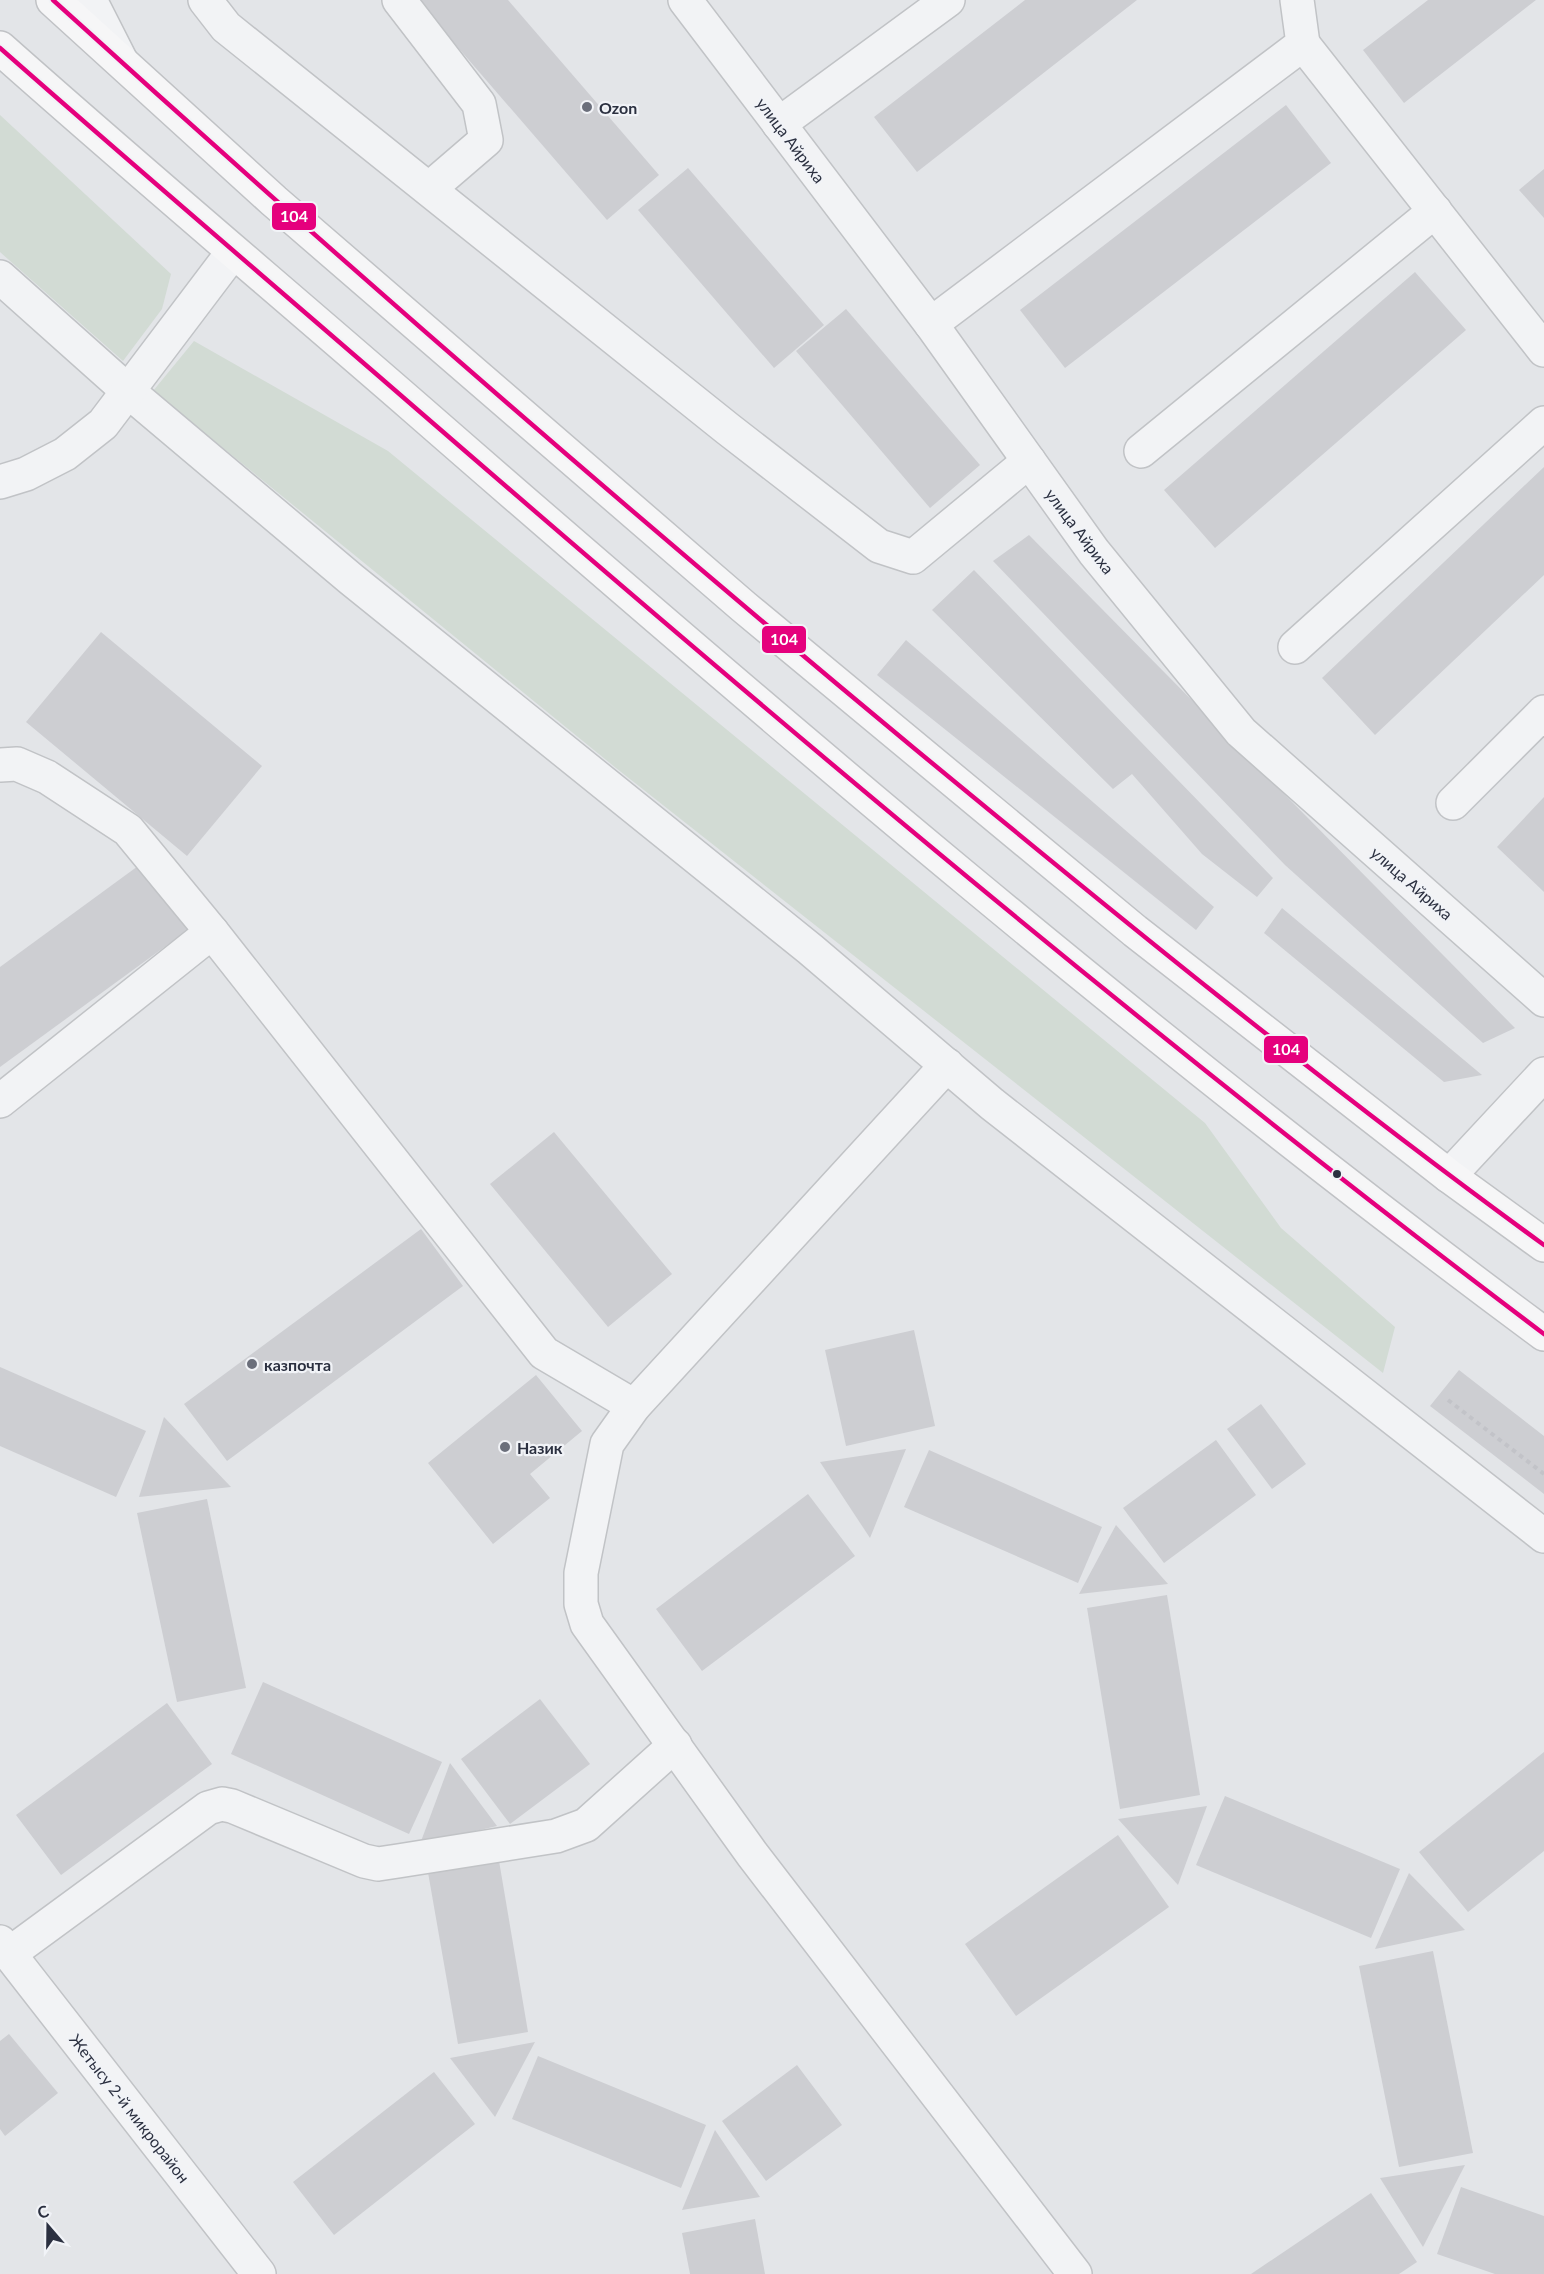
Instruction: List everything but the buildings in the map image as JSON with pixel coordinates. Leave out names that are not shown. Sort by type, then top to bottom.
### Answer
[{"type":"main road","points":[[53,0],[274,201],[744,607],[1135,931],[1449,1176],[1544,1245]]},
{"type":"main road","points":[[6,58],[710,665],[1090,982],[1407,1233],[1544,1334]]},
{"type":"street","points":[[90,0],[121,61]]},
{"type":"street","points":[[205,0],[226,27],[728,429],[879,546],[913,556],[1029,461]]},
{"type":"street","points":[[399,0],[479,104],[486,140],[429,189]]},
{"type":"street","name":"улица Айриха","points":[[685,0],[931,324],[1094,552],[1241,732],[1544,1000]]},
{"type":"street","points":[[779,124],[948,0]]},
{"type":"street","points":[[1297,0],[1303,44],[1544,350]]},
{"type":"street","points":[[931,324],[1303,44]]},
{"type":"street","points":[[1142,451],[1435,211]]},
{"type":"street","points":[[0,482],[26,474],[65,454],[103,424],[233,252]]},
{"type":"street","points":[[0,276],[129,392],[351,579],[801,941],[947,1065],[1544,1536]]},
{"type":"street","points":[[1295,647],[1544,423]]},
{"type":"street","points":[[1453,803],[1544,712]]},
{"type":"street","points":[[0,765],[17,764],[47,777],[128,830],[212,932],[544,1353],[633,1406]]},
{"type":"street","points":[[0,1101],[212,932]]},
{"type":"street","points":[[947,1065],[633,1406],[607,1444],[582,1573],[581,1604],[587,1624],[753,1854],[1075,2274]]},
{"type":"street","points":[[1449,1176],[1544,1074]]},
{"type":"street","points":[[5,1948],[208,1808],[222,1804],[232,1806],[364,1861],[378,1864],[556,1836],[586,1825],[675,1745]]},
{"type":"street","name":"Жетысу 2-й микрорайон","points":[[5,1948],[259,2274]]},
{"type":"path","points":[[1448,1400],[1544,1474]]},
{"type":"shaded area","points":[[0,115],[171,274],[162,309],[123,361],[0,252]]},
{"type":"shaded area","points":[[194,341],[388,451],[1205,1123],[1281,1228],[1395,1327],[1383,1373],[616,768],[153,391]]},
{"type":"transit line","name":"104","points":[[53,0],[265,191],[805,658],[992,813],[1304,1064],[1544,1245]]},
{"type":"transit line","name":"104","points":[[0,48],[551,525],[970,879],[1254,1110],[1544,1334]]},
{"type":"place","name":"Ozon","points":[[587,107]]},
{"type":"place","name":"казпочта","points":[[252,1364]]},
{"type":"place","name":"Назик","points":[[505,1447]]}]
